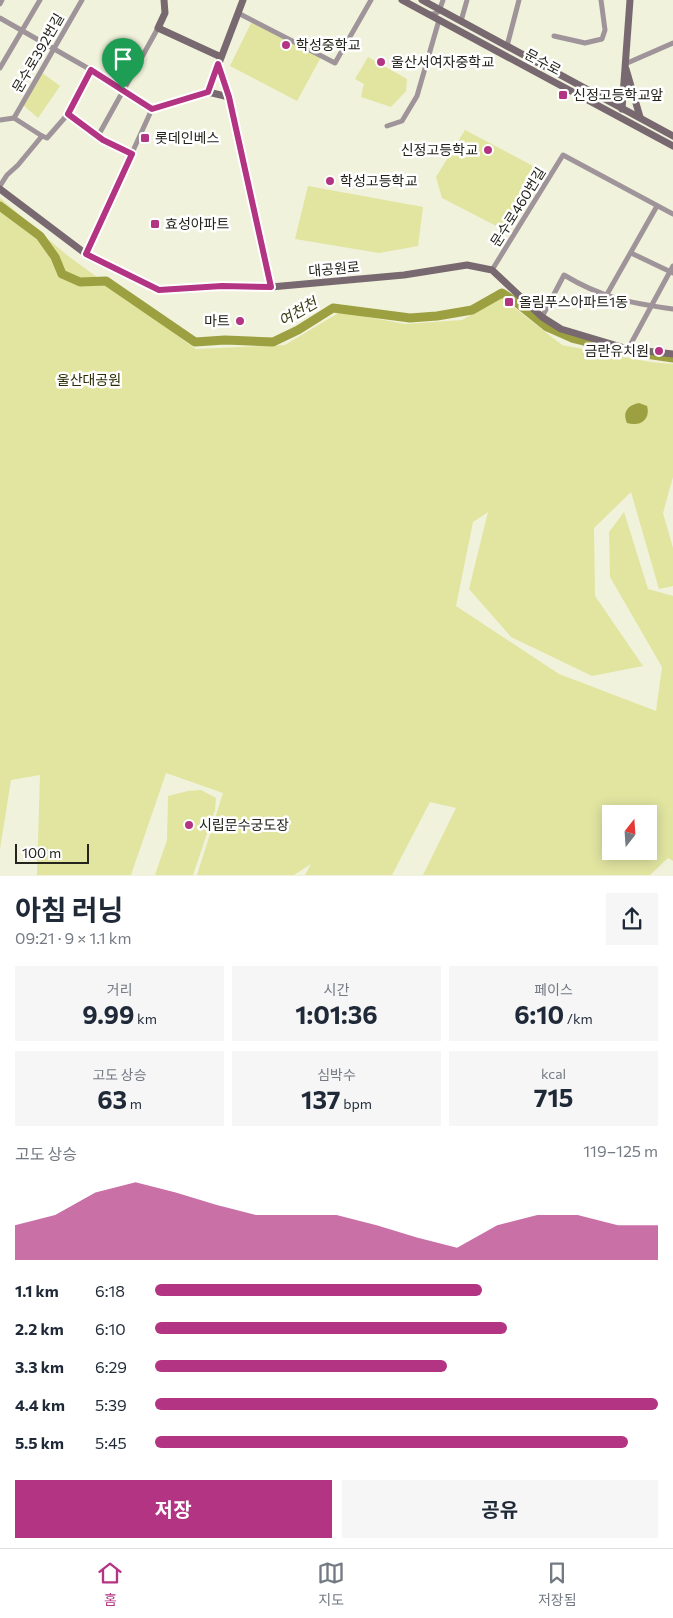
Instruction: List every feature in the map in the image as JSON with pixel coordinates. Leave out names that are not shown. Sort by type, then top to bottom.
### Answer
[{"type":"street","points":[[0,4],[2,0]]},
{"type":"street","points":[[0,68],[40,0]]},
{"type":"street","name":"문수로392번길","points":[[14,118],[82,0]]},
{"type":"street","points":[[98,136],[158,28],[165,13],[164,0]]},
{"type":"street","points":[[208,92],[243,0]]},
{"type":"street","points":[[238,13],[335,63],[371,0]]},
{"type":"street","name":"문수로","points":[[402,0],[673,146]]},
{"type":"street","name":"문수로","points":[[422,0],[673,136]]},
{"type":"street","points":[[428,14],[437,14],[443,0]]},
{"type":"street","points":[[461,21],[466,0]]},
{"type":"street","points":[[507,46],[519,0]]},
{"type":"street","points":[[554,36],[585,43],[602,39],[605,30],[601,0]]},
{"type":"street","points":[[629,121],[625,117],[622,107],[630,0]]},
{"type":"street","points":[[0,18],[123,89],[152,109]]},
{"type":"street","points":[[387,126],[402,121],[417,96],[439,20]]},
{"type":"street","points":[[473,38],[466,33],[465,28],[470,27],[478,30]]},
{"type":"street","points":[[158,28],[220,61],[271,287]]},
{"type":"street","points":[[625,64],[673,43]]},
{"type":"street","points":[[625,64],[640,117]]},
{"type":"street","points":[[0,120],[14,118],[47,138],[68,114],[91,70]]},
{"type":"street","points":[[580,96],[590,99],[593,97],[592,92],[585,87]]},
{"type":"street","points":[[86,254],[152,109],[208,92],[229,97]]},
{"type":"street","points":[[600,106],[614,110],[622,107]]},
{"type":"street","points":[[68,114],[98,136],[132,154]]},
{"type":"street","points":[[0,187],[7,175],[42,136]]},
{"type":"street","name":"문수로460번길","points":[[492,270],[563,155],[657,206]]},
{"type":"street","name":"대공원로","points":[[0,187],[86,254],[159,290],[222,286],[271,287],[404,275],[467,265],[492,270]]},
{"type":"street","points":[[606,296],[657,206],[673,214]]},
{"type":"street","points":[[630,253],[671,273]]},
{"type":"street","points":[[628,349],[650,306],[671,273],[673,266]]},
{"type":"street","points":[[492,270],[542,317],[561,329],[628,349],[673,354]]},
{"type":"street","points":[[542,317],[564,275],[584,287],[606,296],[629,303],[673,309]]},
{"type":"green space","points":[[252,21],[321,57],[297,101],[230,66]]},
{"type":"green space","points":[[368,57],[407,79],[406,91],[391,107],[361,97],[364,84],[355,79]]},
{"type":"green space","points":[[41,72],[60,86],[38,118],[22,104]]},
{"type":"green space","points":[[465,130],[537,168],[529,181],[532,183],[504,230],[442,198],[436,177]]},
{"type":"green space","points":[[308,186],[423,207],[418,246],[379,253],[295,239]]},
{"type":"green space","name":"울산대공원","points":[[0,198],[68,256],[196,349],[285,345],[340,312],[405,324],[462,320],[502,298],[562,345],[650,362],[673,364],[673,477],[663,513],[673,548],[673,586],[659,589],[631,492],[594,528],[595,596],[643,666],[592,676],[511,637],[469,589],[488,512],[473,522],[456,606],[559,674],[656,711],[662,667],[610,577],[609,532],[624,512],[648,589],[673,596],[673,861],[668,858],[650,875],[423,875],[456,808],[430,802],[392,875],[305,875],[311,864],[294,875],[197,875],[223,793],[166,773],[131,875],[37,875],[40,775],[11,780],[0,849]]},
{"type":"green space","name":"시립문수궁도장","points":[[201,790],[216,798],[215,810],[193,875],[155,875],[167,840],[168,796]]},
{"type":"shaded area","points":[[639,403],[647,406],[646,419],[636,424],[627,423],[625,416],[627,410],[632,405]]},
{"type":"waterway","name":"여천천","points":[[0,206],[40,236],[55,257],[62,274],[80,282],[106,281],[195,342],[225,340],[273,342],[298,330],[333,308],[410,318],[437,316],[472,310],[502,293],[547,327],[572,338],[626,351]]},
{"type":"waterway","name":"여천천","points":[[639,353],[673,358]]},
{"type":"place","name":"학성중학교","points":[[286,45]]},
{"type":"place","name":"울산서여자중학교","points":[[381,62]]},
{"type":"place","name":"신정고등학교앞","points":[[563,95]]},
{"type":"place","name":"롯데인베스","points":[[145,138]]},
{"type":"place","name":"신정고등학교","points":[[488,150]]},
{"type":"place","name":"학성고등학교","points":[[330,181]]},
{"type":"place","name":"효성아파트","points":[[155,224]]},
{"type":"place","name":"올림푸스아파트1동","points":[[509,302]]},
{"type":"place","name":"마트","points":[[240,321]]},
{"type":"place","name":"금란유치원","points":[[659,351]]},
{"type":"place","name":"시립문수궁도장","points":[[189,825]]},
{"type":"route","points":[[218,64],[229,97],[271,287],[222,286],[159,290],[86,254],[132,154],[103,140],[68,114],[91,70],[123,89],[152,109],[208,92],[218,64]]}]
